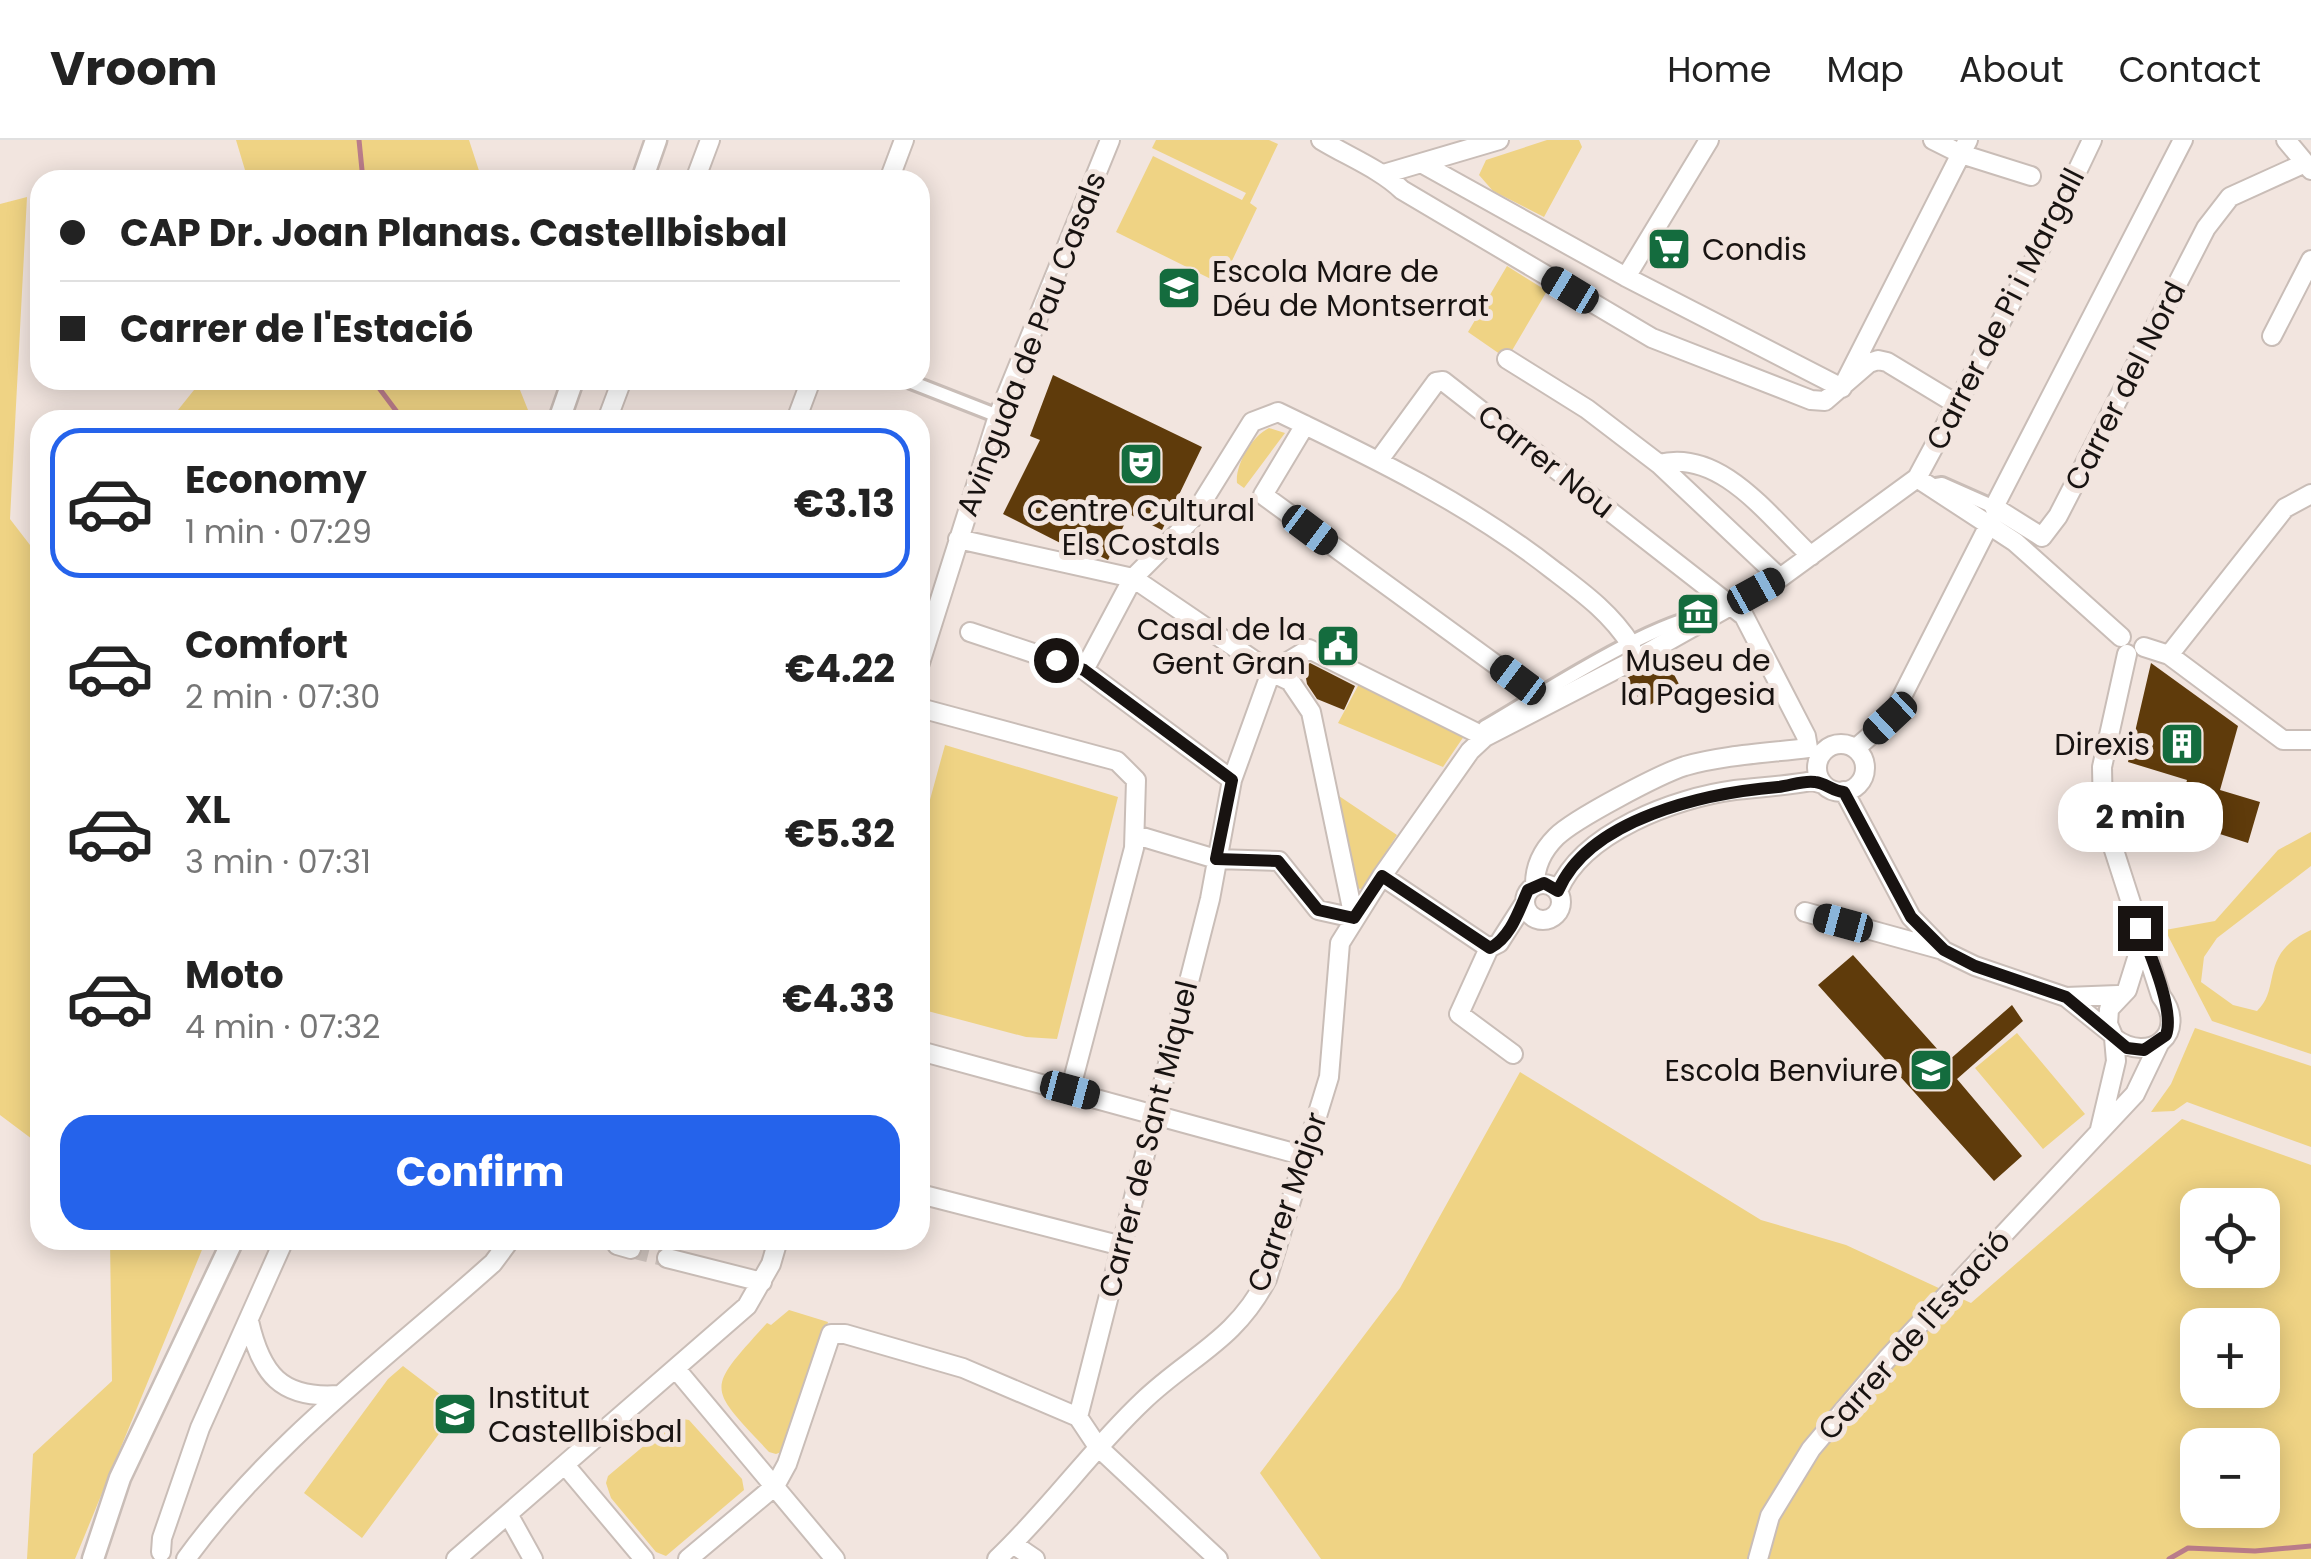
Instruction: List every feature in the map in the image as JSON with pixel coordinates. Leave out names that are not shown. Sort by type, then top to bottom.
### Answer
[{"type":"street","points":[[646,170],[656,140]]},
{"type":"street","points":[[699,170],[710,140]]},
{"type":"street","points":[[893,170],[904,140]]},
{"type":"street","name":"Avinguda de Pau Casals","points":[[930,631],[998,416],[1110,140]]},
{"type":"street","points":[[1321,140],[1369,170],[1387,174],[1415,198],[1632,328],[1673,348],[1812,400],[1825,401],[1869,363],[1887,362],[1958,405]]},
{"type":"street","points":[[1387,174],[1499,140]]},
{"type":"street","points":[[1626,277],[1709,140]]},
{"type":"street","points":[[1933,140],[1965,147],[2031,176]]},
{"type":"street","name":"Carrer de Pi i Margall","points":[[1714,613],[1694,616],[1631,645],[1485,727],[1485,736],[1638,658],[1780,578],[1923,482],[2092,140]]},
{"type":"street","points":[[1856,748],[1890,718],[2183,140]]},
{"type":"street","points":[[2286,140],[2308,166]]},
{"type":"street","points":[[1842,388],[1965,147]]},
{"type":"street","points":[[1415,166],[1415,198]]},
{"type":"street","points":[[1415,166],[1842,388]]},
{"type":"street","name":"Carrer del Nord","points":[[1992,515],[2042,537],[2058,516],[2206,228],[2230,197],[2308,166]]},
{"type":"street","points":[[2272,336],[2311,260]]},
{"type":"street","points":[[1507,360],[1587,409],[1659,464],[1780,578]]},
{"type":"street","name":"Carrer Nou","points":[[1379,460],[1436,382],[1443,381],[1732,604]]},
{"type":"street","points":[[930,389],[998,416]]},
{"type":"street","points":[[1084,670],[1134,578],[1191,520],[1252,422],[1278,412],[1379,460],[1497,526],[1595,603],[1631,645]]},
{"type":"street","points":[[1305,425],[1263,494],[1539,696]]},
{"type":"street","points":[[1659,464],[1690,462],[1718,470],[1811,556]]},
{"type":"street","points":[[1923,482],[1992,515],[2131,646],[2169,655],[2283,740],[2311,740]]},
{"type":"street","points":[[2169,655],[2285,508],[2311,494]]},
{"type":"street","points":[[958,539],[1134,578],[1290,681],[1311,712],[1328,810],[1354,918],[1318,910],[1278,861],[1216,859],[1136,835]]},
{"type":"street","points":[[1732,604],[1744,616],[1806,736],[1823,784]]},
{"type":"street","points":[[970,632],[1084,670],[1232,780]]},
{"type":"street","name":"Carrer de l'Estació","points":[[1758,1559],[1770,1516],[1811,1449],[1888,1359],[2135,1094],[2170,1024],[2170,1012],[2161,996],[2103,816],[2102,767],[2131,646]]},
{"type":"street","points":[[1271,672],[1309,649],[1485,736]]},
{"type":"street","name":"Carrer de Sant Miquel","points":[[1078,1417],[1155,1114],[1232,780],[1271,672]]},
{"type":"street","points":[[930,711],[1117,760],[1136,780],[1136,835],[1070,1090]]},
{"type":"street","name":"Carrer Major","points":[[997,1559],[1145,1398],[1231,1332],[1246,1315],[1267,1279],[1328,1077],[1340,943],[1453,774],[1485,736]]},
{"type":"street","points":[[1513,1054],[1459,1014],[1490,948],[1499,943],[1535,884],[1538,861],[1558,835],[1627,793],[1702,762],[1813,753],[1834,744],[1856,748]]},
{"type":"street","points":[[1844,792],[1858,784],[1865,770],[1856,748]]},
{"type":"street","points":[[1558,891],[1567,871],[1606,839],[1687,800],[1812,781],[1844,792],[1911,917],[1944,950]]},
{"type":"street","points":[[1382,876],[1490,948]]},
{"type":"street","points":[[1524,904],[1532,916],[1548,920],[1561,907],[1558,891],[1552,885],[1535,884]]},
{"type":"street","points":[[1805,912],[1944,950],[1975,966],[2066,997],[2127,1048],[2144,1050],[2159,1044]]},
{"type":"street","name":"Carrer de l'Estació","points":[[2100,1130],[2116,1060],[2108,1024],[2110,1008],[2122,992],[2144,937]]},
{"type":"street","points":[[2066,997],[2145,988],[2161,996]]},
{"type":"street","points":[[930,1054],[1305,1156]]},
{"type":"street","points":[[930,1197],[1122,1246]]},
{"type":"street","points":[[93,1559],[120,1478],[228,1250]]},
{"type":"street","points":[[156,1555],[200,1428],[280,1250]]},
{"type":"street","points":[[156,1555],[172,1552],[183,1559],[234,1494],[338,1395],[493,1263],[503,1250]]},
{"type":"street","points":[[456,1559],[747,1306],[762,1282],[774,1250]]},
{"type":"street","points":[[667,1258],[762,1282]]},
{"type":"street","points":[[249,1321],[260,1361],[285,1386],[300,1394],[338,1395]]},
{"type":"street","points":[[688,1559],[775,1486],[787,1464],[832,1334],[846,1334],[963,1368],[1078,1417],[1098,1447],[1218,1559]]},
{"type":"street","points":[[676,1369],[836,1559]]},
{"type":"street","points":[[565,1465],[644,1559]]},
{"type":"street","points":[[508,1514],[534,1559]]},
{"type":"street","points":[[1014,1544],[1035,1559]]},
{"type":"shaded area","points":[[236,140],[469,140],[479,170],[245,170]]},
{"type":"shaded area","points":[[1156,140],[1269,140],[1278,144],[1250,203],[1257,208],[1221,284],[1116,232],[1153,156],[1242,200],[1246,193],[1152,148]]},
{"type":"shaded area","points":[[1547,140],[1579,140],[1582,147],[1544,217],[1493,191],[1479,175],[1486,160]]},
{"type":"shaded area","points":[[27,197],[10,519],[30,545],[30,1138],[0,1115],[0,204]]},
{"type":"shaded area","points":[[1507,266],[1547,291],[1507,359],[1468,332]]},
{"type":"shaded area","points":[[194,390],[520,390],[528,410],[178,410]]},
{"type":"shaded area","points":[[1269,428],[1285,433],[1244,488],[1237,483],[1242,460],[1251,444]]},
{"type":"shaded area","points":[[1366,671],[1473,723],[1443,767],[1338,723]]},
{"type":"shaded area","points":[[945,745],[1118,797],[1057,1039],[1026,1037],[930,1012],[930,800]]},
{"type":"shaded area","points":[[1333,792],[1397,835],[1362,889],[1353,888]]},
{"type":"shaded area","points":[[2311,832],[2311,866],[2217,938],[2204,957],[2201,982],[2233,1005],[2257,1011],[2269,992],[2277,960],[2294,939],[2311,930],[2311,1054],[2212,1021],[2165,930],[2215,921],[2278,850]]},
{"type":"shaded area","points":[[2195,1028],[2311,1066],[2311,1147],[2187,1102],[2174,1111],[2151,1112],[2171,1084]]},
{"type":"shaded area","points":[[2017,1033],[2085,1114],[2043,1149],[1975,1068]]},
{"type":"shaded area","points":[[1520,1072],[1761,1220],[1846,1245],[1971,1303],[2182,1119],[2311,1165],[2311,1559],[1321,1559],[1260,1473],[1400,1288]]},
{"type":"shaded area","points":[[110,1250],[202,1250],[75,1559],[27,1559],[33,1454],[112,1381]]},
{"type":"shaded area","points":[[789,1310],[828,1322],[784,1451],[776,1454],[769,1452],[734,1413],[722,1388],[732,1363],[767,1323],[771,1325]]},
{"type":"shaded area","name":"Institut Castellbisbal","points":[[403,1366],[458,1408],[362,1538],[304,1493],[388,1379]]},
{"type":"shaded area","points":[[677,1418],[689,1420],[742,1479],[744,1490],[666,1556],[656,1552],[611,1498],[606,1483],[608,1476]]},
{"type":"building","points":[[1053,375],[1202,447],[1162,530],[1129,514],[1108,560],[1091,552],[1090,556],[1082,554],[1003,514],[1040,440],[1030,436]]},
{"type":"building","points":[[1665,657],[1681,688],[1644,708],[1627,678]]},
{"type":"building","points":[[1310,663],[1355,686],[1344,710],[1317,699],[1307,684],[1304,667]]},
{"type":"building","name":"Direxis","points":[[2151,663],[2238,726],[2220,790],[2260,802],[2248,843],[2176,820],[2187,780],[2128,762]]},
{"type":"building","name":"Escola Benviure","points":[[1853,955],[1948,1061],[2012,1005],[2023,1021],[1957,1079],[2022,1156],[1994,1181],[1818,985]]},
{"type":"waterway","points":[[359,140],[362,170]]},
{"type":"waterway","points":[[380,390],[396,410]]},
{"type":"waterway","points":[[2169,1559],[2188,1548],[2255,1551],[2311,1546]]},
{"type":"tunnel","points":[[635,1250],[667,1258]]},
{"type":"place","name":"Condis","points":[[1669,249]]},
{"type":"place","name":"Escola Mare de Déu de Montserrat","points":[[1179,288]]},
{"type":"place","name":"Centre Cultural Els Costals","points":[[1141,464]]},
{"type":"place","name":"Museu de la Pagesia","points":[[1698,614]]},
{"type":"place","name":"Casal de la Gent Gran","points":[[1338,646]]},
{"type":"place","name":"Direxis","points":[[2182,744]]},
{"type":"place","name":"Escola Benviure","points":[[1931,1070]]},
{"type":"place","name":"Institut Castellbisbal","points":[[455,1414]]},
{"type":"route","points":[[1056,660],[1084,670],[1232,780],[1216,859],[1278,861],[1318,910],[1354,918],[1382,876],[1490,948],[1499,943],[1512,924],[1528,890],[1544,883],[1558,891],[1567,871],[1606,839],[1634,824],[1687,800],[1812,781],[1844,792],[1911,917],[1944,950],[1975,966],[2066,997],[2127,1048],[2144,1050],[2159,1044],[2166,1035],[2170,1012],[2161,996],[2140,928]]}]
